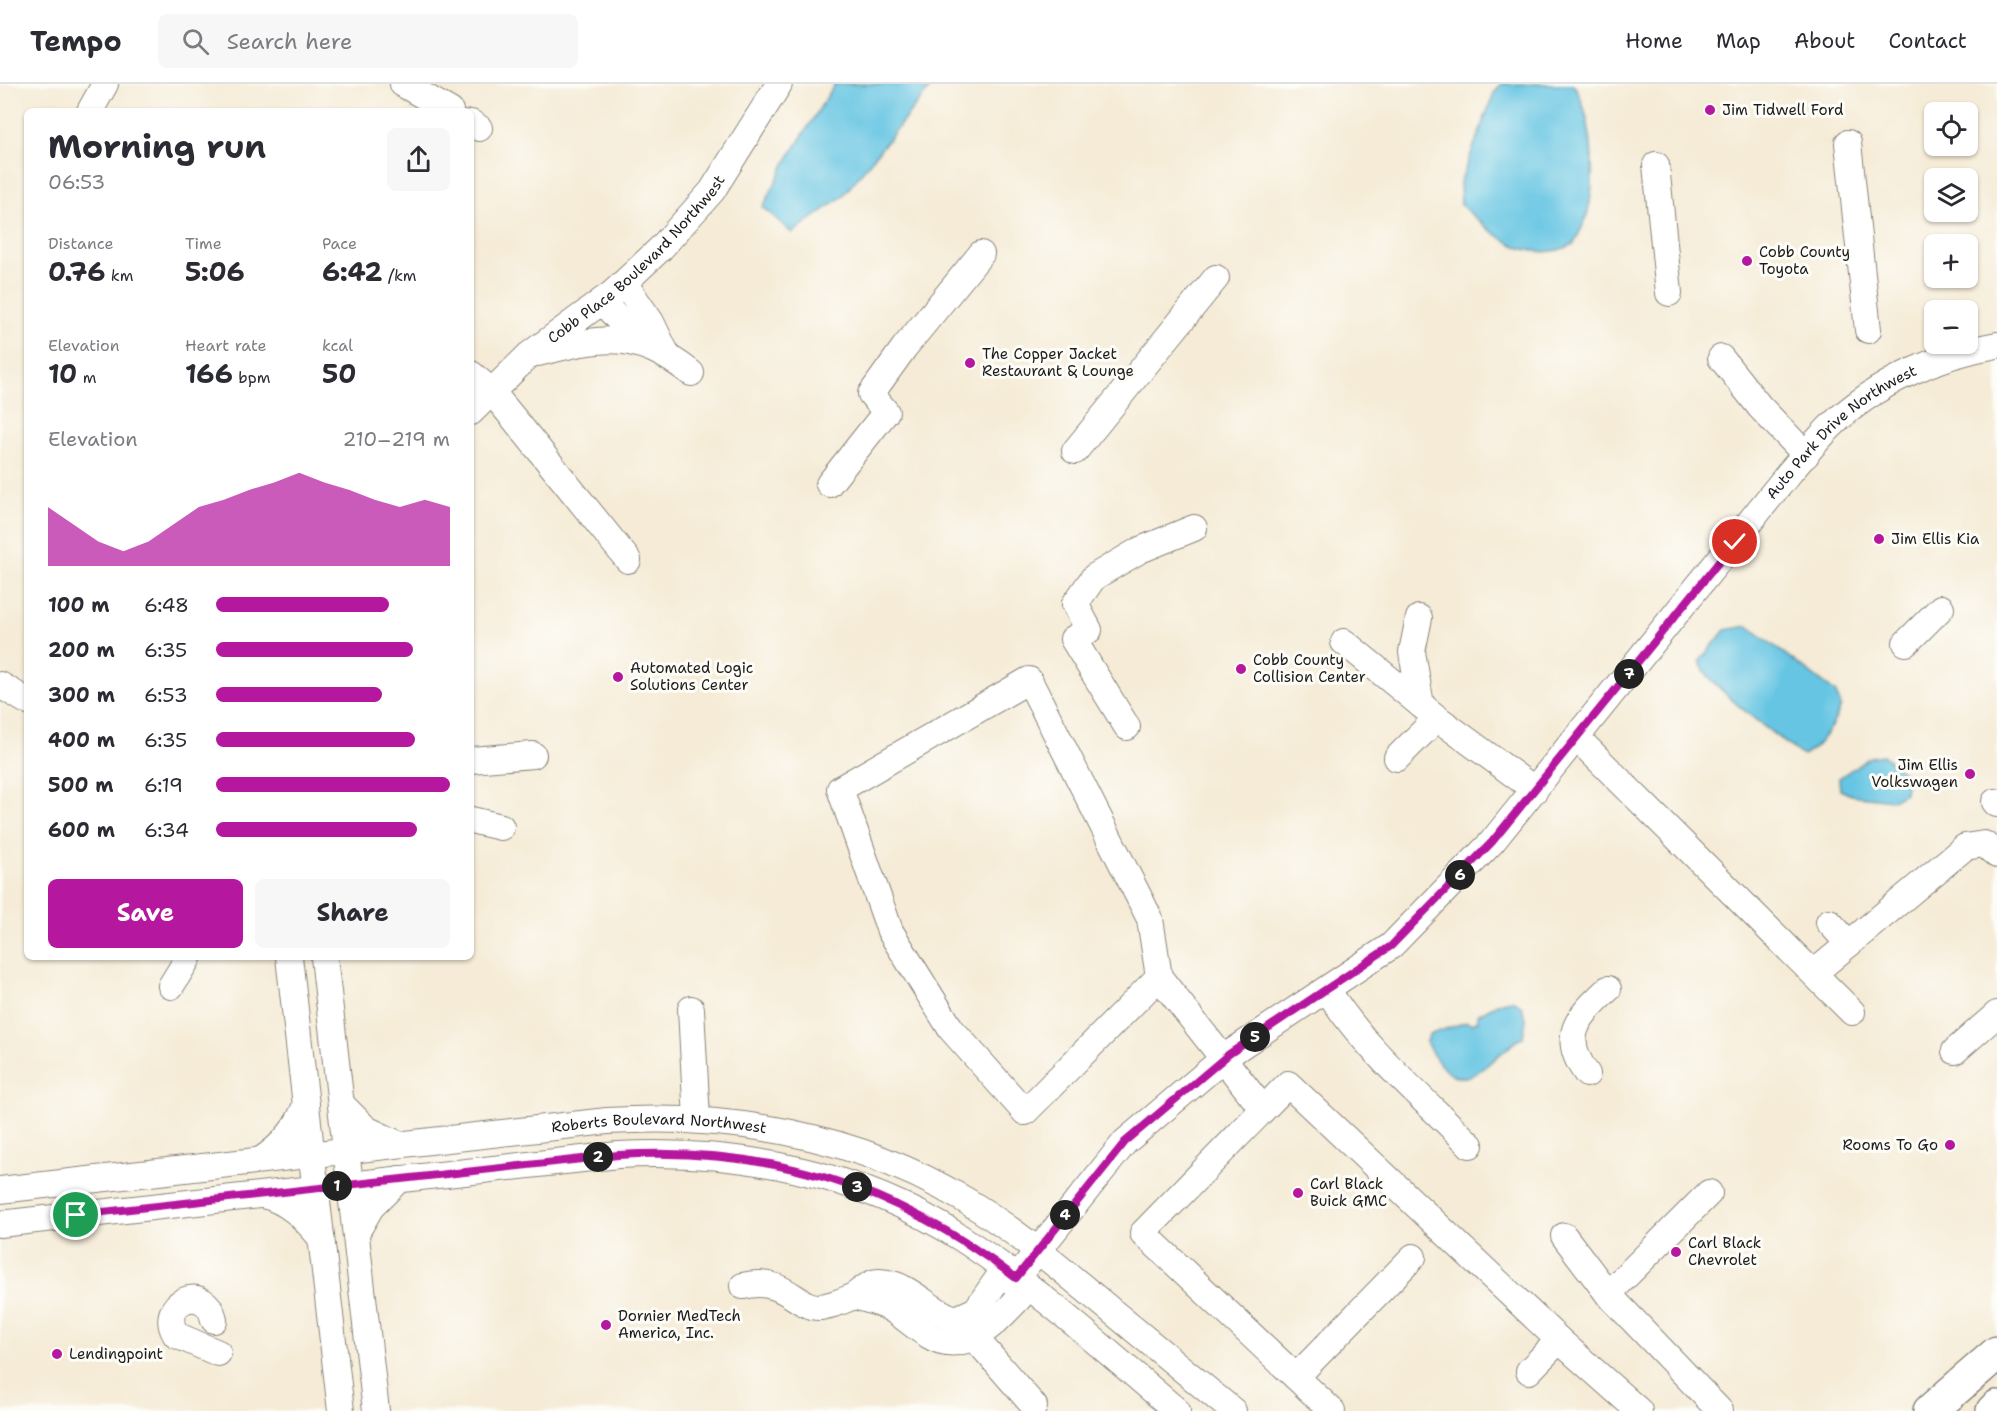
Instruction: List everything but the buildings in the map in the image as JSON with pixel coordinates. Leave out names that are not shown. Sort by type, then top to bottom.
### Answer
[{"type":"highway","points":[[1930,1411],[1997,1353]]},
{"type":"highway","points":[[1993,1411],[1997,1407]]},
{"type":"street","points":[[92,108],[105,84]]},
{"type":"street","points":[[403,84],[445,108]]},
{"type":"street","name":"Cobb Place Boulevard Northwest","points":[[474,409],[529,356],[624,283],[661,248],[712,191],[779,84]]},
{"type":"street","points":[[1848,143],[1868,330]]},
{"type":"street","points":[[1656,165],[1669,294]]},
{"type":"street","points":[[830,484],[886,412],[871,394],[904,348],[981,254]]},
{"type":"street","points":[[1075,451],[1216,278]]},
{"type":"street","points":[[624,283],[651,322],[667,355]]},
{"type":"street","points":[[602,301],[640,344]]},
{"type":"street","points":[[529,356],[600,339],[614,339],[640,344],[667,355],[691,373]]},
{"type":"street","name":"Auto Park Drive Northwest","points":[[1016,1278],[1125,1142],[1223,1059],[1391,946],[1492,842],[1830,427],[1875,392],[1931,363],[1997,345]]},
{"type":"street","points":[[1721,358],[1760,407],[1806,455]]},
{"type":"street","points":[[474,377],[491,391],[628,560]]},
{"type":"street","points":[[1127,727],[1073,639],[1089,630],[1075,604],[1094,577],[1140,550],[1194,528]]},
{"type":"street","points":[[1906,643],[1941,608]]},
{"type":"street","points":[[1419,618],[1412,652],[1429,712]]},
{"type":"street","points":[[1344,642],[1429,712],[1535,790]]},
{"type":"street","points":[[1159,977],[1025,1112],[951,1029],[890,931],[840,789],[1029,680],[1150,919],[1159,977],[1262,1108]]},
{"type":"street","points":[[0,685],[24,699]]},
{"type":"street","points":[[1397,758],[1429,712]]},
{"type":"street","points":[[1578,739],[1852,1012]]},
{"type":"street","points":[[474,760],[533,755]]},
{"type":"street","points":[[474,821],[501,826]]},
{"type":"street","points":[[1814,973],[1965,847],[1984,844],[1997,855]]},
{"type":"street","points":[[1828,922],[1849,944]]},
{"type":"street","points":[[171,986],[187,960]]},
{"type":"street","points":[[289,960],[341,1411]]},
{"type":"street","points":[[324,960],[376,1411]]},
{"type":"street","points":[[1327,989],[1341,1011],[1366,1040],[1470,1145]]},
{"type":"street","points":[[1587,1074],[1574,1051],[1574,1031],[1582,1013],[1608,989]]},
{"type":"street","points":[[691,1009],[697,1120]]},
{"type":"street","points":[[1954,1051],[1997,1014]]},
{"type":"street","points":[[1332,1411],[1143,1233],[1262,1108],[1288,1084],[1559,1340],[1639,1411]]},
{"type":"street","points":[[261,1160],[287,1138],[300,1120],[306,1104]]},
{"type":"street","points":[[341,1104],[366,1129],[399,1144]]},
{"type":"street","name":"Roberts Boulevard Northwest","points":[[0,1190],[598,1122],[697,1120],[736,1122],[805,1135],[879,1159],[965,1199],[1038,1250],[1233,1411]]},
{"type":"street","name":"Roberts Boulevard Northwest","points":[[0,1224],[638,1154],[720,1156],[784,1165],[846,1183],[922,1215],[959,1236],[1016,1278],[1177,1411]]},
{"type":"street","points":[[356,1233],[371,1207],[399,1179]]},
{"type":"street","points":[[1608,1294],[1709,1193]]},
{"type":"street","points":[[262,1195],[279,1200],[296,1211],[321,1238]]},
{"type":"street","points":[[1564,1236],[1608,1294],[1697,1399],[1720,1411]]},
{"type":"street","points":[[1296,1377],[1413,1257]]},
{"type":"street","points":[[743,1286],[757,1282],[775,1285],[805,1303],[819,1307],[854,1296],[887,1307],[930,1337],[950,1343],[969,1327],[991,1327],[1019,1298],[1016,1278]]},
{"type":"street","points":[[214,1320],[213,1311],[206,1302],[196,1298],[187,1299],[177,1305],[171,1315],[172,1329],[176,1335],[218,1353]]},
{"type":"street","points":[[969,1327],[1034,1406]]},
{"type":"street","points":[[1529,1371],[1559,1340]]},
{"type":"water","points":[[835,84],[933,84],[842,197],[792,233],[763,207],[787,160]]},
{"type":"water","points":[[1501,84],[1573,84],[1580,97],[1589,129],[1592,184],[1587,215],[1574,244],[1542,252],[1527,250],[1499,237],[1461,205],[1460,183],[1494,93]]},
{"type":"water","points":[[1748,626],[1835,692],[1841,705],[1826,734],[1803,756],[1729,697],[1705,671],[1700,661],[1725,630]]},
{"type":"water","points":[[1883,755],[1907,776],[1905,793],[1892,800],[1851,795],[1840,790],[1839,778],[1870,757]]},
{"type":"water","points":[[1512,1000],[1521,1005],[1526,1019],[1523,1037],[1472,1075],[1461,1077],[1450,1074],[1439,1063],[1426,1042],[1428,1035],[1466,1022],[1472,1024],[1478,1021],[1477,1015],[1501,1002]]},
{"type":"place","name":"Jim Tidwell Ford","points":[[1710,110]]},
{"type":"place","name":"Cobb County Toyota","points":[[1747,261]]},
{"type":"place","name":"The Copper Jacket Restaurant & Lounge","points":[[970,363]]},
{"type":"place","name":"Jim Ellis Kia","points":[[1879,539]]},
{"type":"place","name":"Cobb County Collision Center","points":[[1241,669]]},
{"type":"place","name":"Automated Logic Solutions Center","points":[[618,677]]},
{"type":"place","name":"Jim Ellis Volkswagen","points":[[1970,774]]},
{"type":"place","name":"Rooms To Go","points":[[1950,1145]]},
{"type":"place","name":"Carl Black Buick GMC","points":[[1298,1193]]},
{"type":"place","name":"Carl Black Chevrolet","points":[[1676,1252]]},
{"type":"place","name":"Dornier MedTech America, Inc.","points":[[606,1325]]},
{"type":"place","name":"Lendingpoint","points":[[57,1354]]},
{"type":"route","points":[[76,1215],[618,1155],[681,1153],[784,1165],[866,1190],[922,1215],[959,1236],[1016,1278],[1125,1142],[1229,1054],[1391,946],[1492,842],[1578,739],[1735,542]]}]
